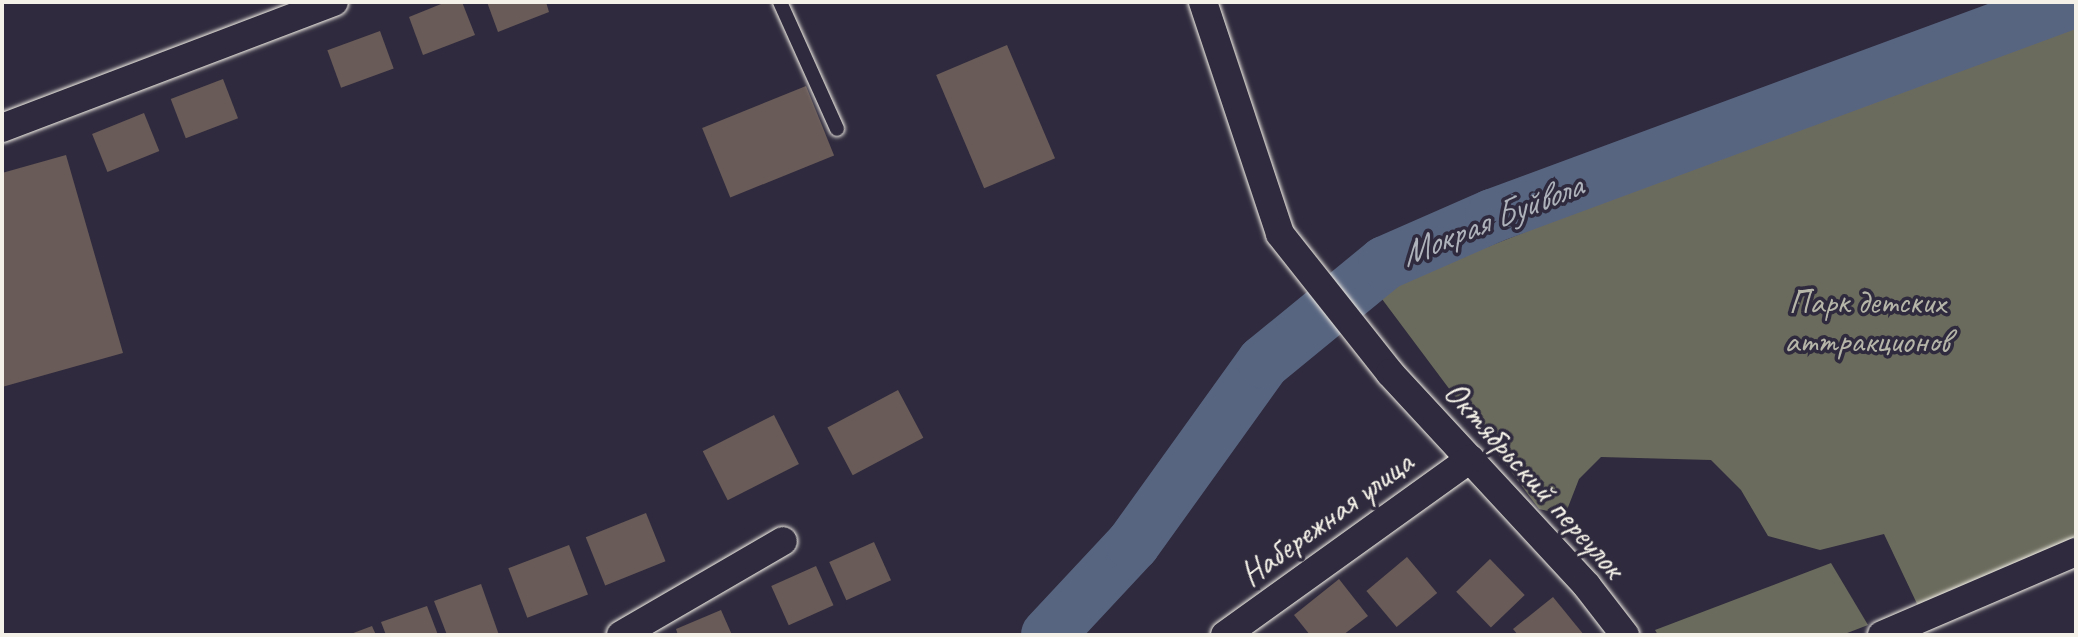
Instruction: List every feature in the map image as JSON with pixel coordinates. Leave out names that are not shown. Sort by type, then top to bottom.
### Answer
[{"type":"street","points":[[2,128],[334,2]]},
{"type":"street","name":"Октябрьский переулок","points":[[1203,2],[1280,234],[1390,373],[1625,635]]},
{"type":"street","name":"Набережная улица","points":[[1225,635],[1470,459]]},
{"type":"street","points":[[630,634],[783,541]]},
{"type":"street","points":[[1882,635],[2076,552]]},
{"type":"lane","points":[[780,2],[837,129]]},
{"type":"green space","name":"Парк детских аттракционов","points":[[2076,14],[2076,541],[1919,608],[1884,534],[1820,550],[1768,536],[1741,490],[1711,460],[1601,457],[1579,479],[1565,515],[1539,509],[1376,291]]},
{"type":"green space","points":[[1831,563],[1868,625],[1842,635],[1658,635],[1655,630]]},
{"type":"building","points":[[446,2],[462,2],[475,35],[423,55],[409,17]]},
{"type":"building","points":[[487,2],[546,2],[549,12],[498,32]]},
{"type":"building","points":[[380,31],[394,69],[341,88],[327,50]]},
{"type":"building","points":[[1007,45],[1055,158],[984,188],[936,75]]},
{"type":"building","points":[[223,79],[238,118],[186,138],[171,99]]},
{"type":"building","points":[[806,86],[834,156],[730,197],[702,128]]},
{"type":"building","points":[[144,113],[159,151],[107,172],[92,134]]},
{"type":"building","points":[[66,155],[123,353],[2,387],[2,173]]},
{"type":"building","points":[[898,390],[923,438],[853,475],[827,428]]},
{"type":"building","points":[[774,415],[799,464],[728,500],[703,451]]},
{"type":"building","points":[[646,513],[665,561],[605,586],[586,537]]},
{"type":"building","points":[[874,542],[891,580],[846,600],[829,562]]},
{"type":"building","points":[[569,545],[588,594],[527,618],[508,568]]},
{"type":"building","points":[[1407,557],[1437,593],[1397,627],[1366,591]]},
{"type":"building","points":[[1490,559],[1525,595],[1491,628],[1456,592]]},
{"type":"building","points":[[816,566],[833,605],[789,625],[771,586]]},
{"type":"building","points":[[1339,579],[1368,616],[1343,635],[1310,635],[1294,615]]},
{"type":"building","points":[[481,584],[499,635],[447,635],[434,601]]},
{"type":"building","points":[[1553,597],[1584,635],[1518,635],[1513,629]]},
{"type":"building","points":[[427,606],[438,635],[386,635],[381,622]]},
{"type":"building","points":[[721,610],[732,635],[678,635],[676,629]]},
{"type":"building","points":[[372,626],[376,635],[348,635]]},
{"type":"waterway","name":"Мокрая Буйвола","points":[[1048,635],[1133,544],[1264,362],[1385,263],[1492,216],[2071,2]]}]
